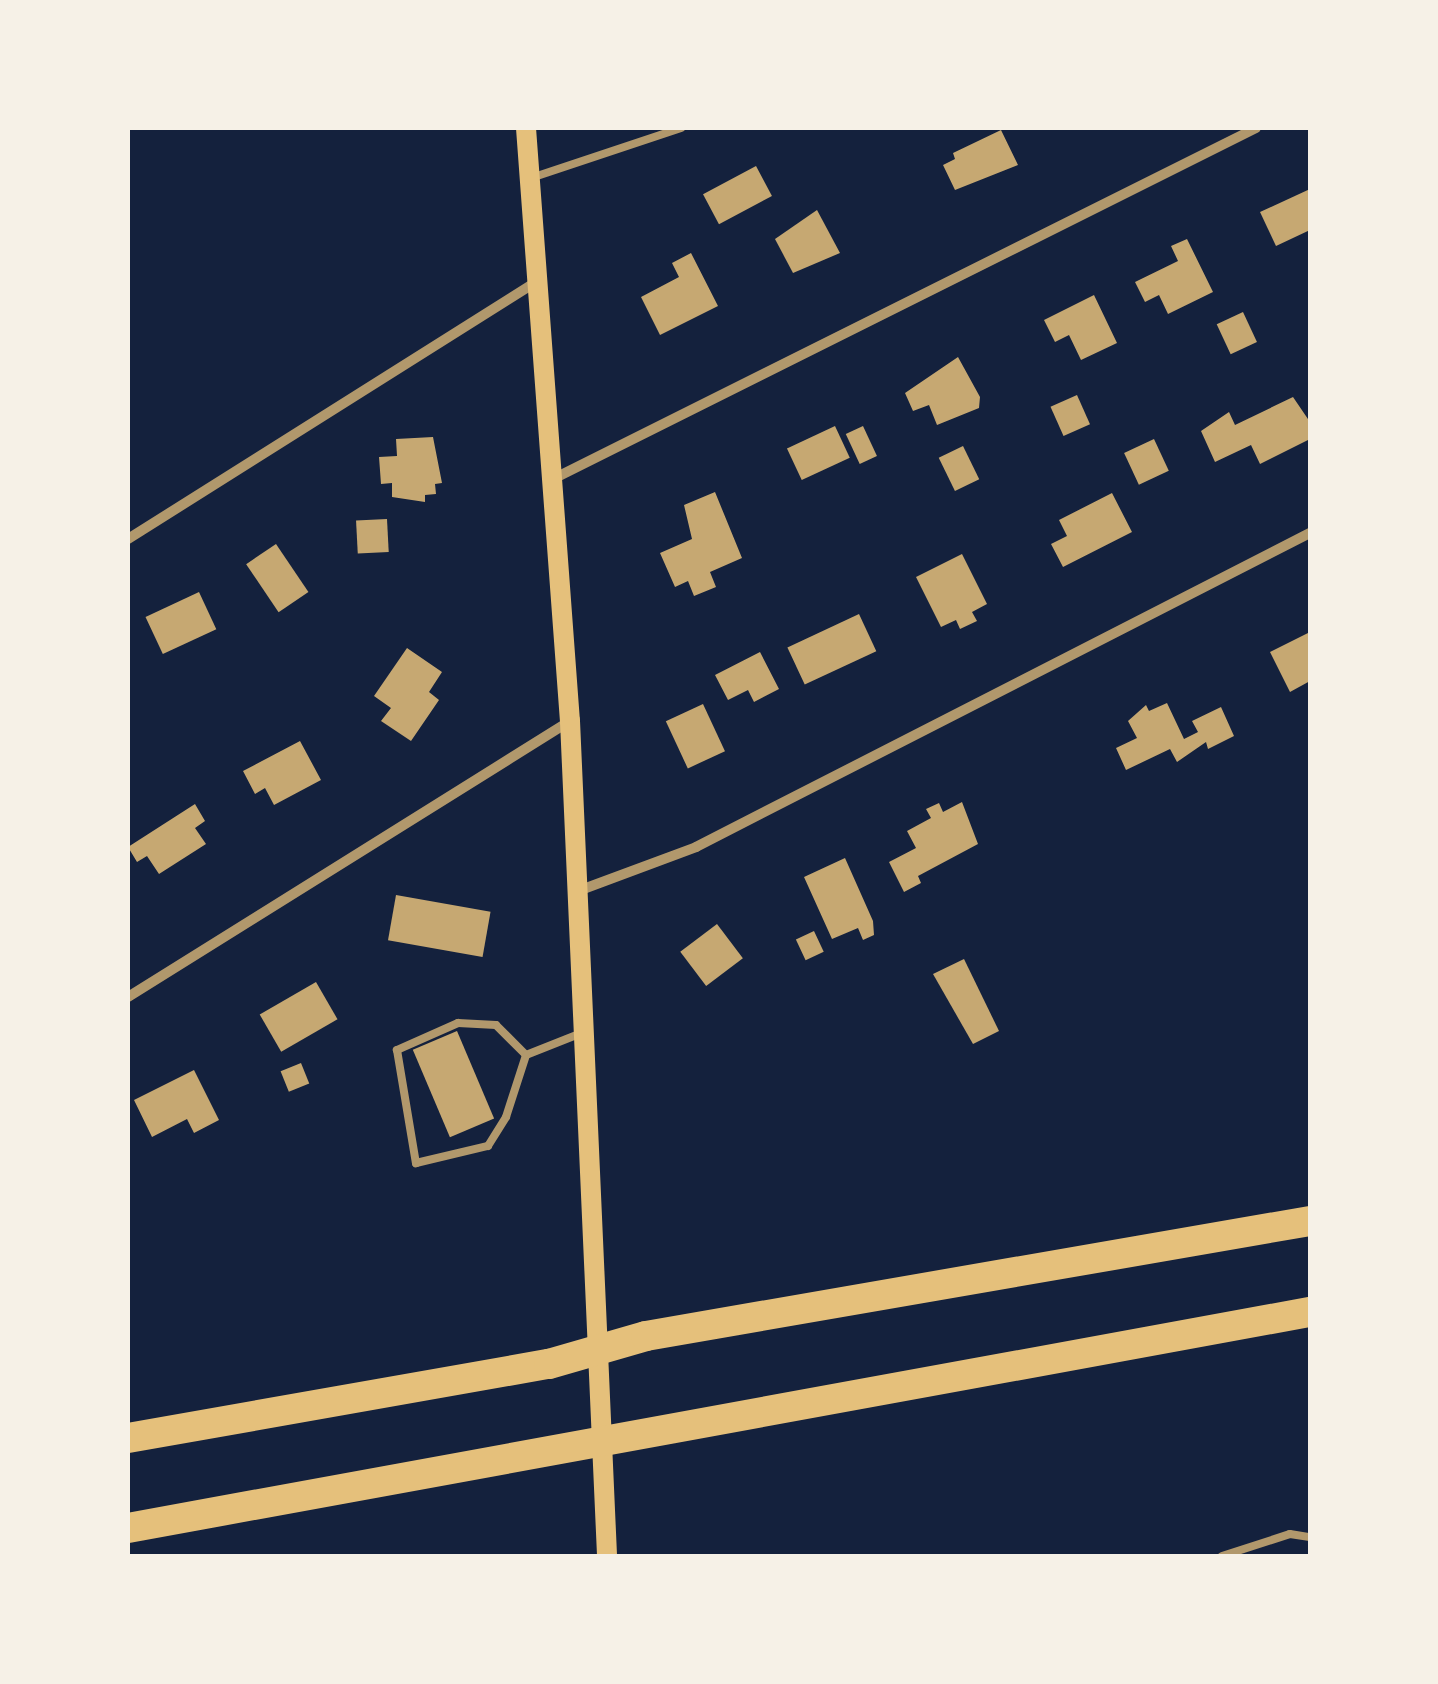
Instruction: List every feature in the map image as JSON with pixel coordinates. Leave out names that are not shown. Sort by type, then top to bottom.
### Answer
[{"type":"highway","points":[[128,1438],[549,1364],[646,1336],[1310,1221]]},
{"type":"highway","points":[[128,1528],[1310,1312]]},
{"type":"main road","points":[[526,128],[548,482],[570,721],[608,1556]]},
{"type":"street","points":[[548,482],[1256,128]]},
{"type":"street","points":[[128,540],[537,280]]},
{"type":"street","points":[[576,892],[696,847],[1310,533]]},
{"type":"street","points":[[128,998],[570,721]]},
{"type":"lane","points":[[530,178],[681,128]]},
{"type":"lane","points":[[458,1023],[496,1025],[526,1055],[506,1118],[488,1146],[416,1163],[398,1050],[458,1023]]},
{"type":"lane","points":[[526,1055],[584,1032]]},
{"type":"lane","points":[[1222,1556],[1290,1534],[1310,1537]]},
{"type":"building","points":[[1001,130],[1018,165],[955,190],[943,165],[955,159],[953,153]]},
{"type":"building","points":[[756,166],[772,196],[719,224],[703,194]]},
{"type":"building","points":[[1310,189],[1310,230],[1276,246],[1260,212]]},
{"type":"building","points":[[817,210],[840,253],[793,273],[775,239]]},
{"type":"building","points":[[1187,239],[1213,292],[1168,314],[1159,295],[1145,302],[1135,282],[1178,261],[1171,246]]},
{"type":"building","points":[[691,253],[718,306],[660,335],[641,297],[679,277],[672,263]]},
{"type":"building","points":[[1094,295],[1117,343],[1081,360],[1069,335],[1055,342],[1044,320]]},
{"type":"building","points":[[1243,312],[1257,342],[1231,354],[1217,324]]},
{"type":"building","points":[[958,357],[980,397],[979,408],[937,425],[929,405],[913,411],[905,393]]},
{"type":"building","points":[[1077,395],[1090,424],[1064,436],[1051,407]]},
{"type":"building","points":[[1293,397],[1310,422],[1310,439],[1260,464],[1251,445],[1215,462],[1201,431],[1229,412],[1235,425]]},
{"type":"building","points":[[835,426],[850,458],[802,480],[787,448]]},
{"type":"building","points":[[863,426],[877,456],[860,464],[846,434]]},
{"type":"building","points":[[433,437],[442,483],[435,484],[436,494],[425,495],[425,502],[392,497],[392,483],[381,484],[379,457],[397,456],[396,439]]},
{"type":"building","points":[[1154,439],[1169,471],[1139,485],[1124,453]]},
{"type":"building","points":[[963,446],[979,479],[955,491],[939,458]]},
{"type":"building","points":[[715,492],[742,558],[710,572],[716,587],[694,596],[688,581],[675,587],[660,553],[692,539],[684,505]]},
{"type":"building","points":[[1112,493],[1132,532],[1063,567],[1051,544],[1067,536],[1059,520]]},
{"type":"building","points":[[387,519],[389,552],[358,554],[356,521]]},
{"type":"building","points":[[276,544],[308,592],[279,612],[246,564]]},
{"type":"building","points":[[962,554],[987,604],[972,612],[977,621],[960,629],[956,620],[941,627],[916,577]]},
{"type":"building","points":[[199,592],[216,629],[163,654],[146,617]]},
{"type":"building","points":[[859,614],[876,651],[805,685],[787,647]]},
{"type":"building","points":[[1310,632],[1310,681],[1290,692],[1270,652]]},
{"type":"building","points":[[407,648],[442,672],[429,692],[439,700],[411,741],[381,721],[391,708],[374,696]]},
{"type":"building","points":[[760,652],[779,689],[754,702],[748,690],[728,700],[715,675]]},
{"type":"building","points":[[1167,703],[1184,739],[1198,732],[1192,721],[1221,707],[1234,736],[1208,749],[1206,742],[1177,762],[1170,749],[1126,770],[1116,748],[1137,738],[1128,721],[1146,705],[1149,711]]},
{"type":"building","points":[[703,704],[725,751],[688,768],[666,721]]},
{"type":"building","points":[[300,741],[321,780],[274,805],[265,788],[255,794],[243,771]]},
{"type":"building","points":[[962,802],[978,844],[918,876],[921,883],[904,892],[889,862],[916,848],[907,831],[931,818],[926,809],[939,803],[943,812]]},
{"type":"building","points":[[195,804],[205,821],[195,828],[206,844],[159,874],[147,856],[137,862],[128,847]]},
{"type":"building","points":[[845,858],[873,921],[874,935],[863,940],[858,928],[832,939],[804,877]]},
{"type":"building","points":[[396,895],[491,912],[483,957],[388,940]]},
{"type":"building","points":[[717,924],[743,958],[706,986],[680,952]]},
{"type":"building","points":[[814,931],[824,952],[806,960],[796,939]]},
{"type":"building","points":[[964,959],[999,1031],[973,1044],[933,974]]},
{"type":"building","points":[[316,982],[338,1019],[281,1052],[260,1015]]},
{"type":"building","points":[[457,1031],[494,1118],[450,1137],[413,1050]]},
{"type":"building","points":[[301,1063],[309,1083],[289,1092],[281,1071]]},
{"type":"building","points":[[194,1070],[219,1120],[194,1133],[187,1119],[152,1137],[134,1100]]}]
